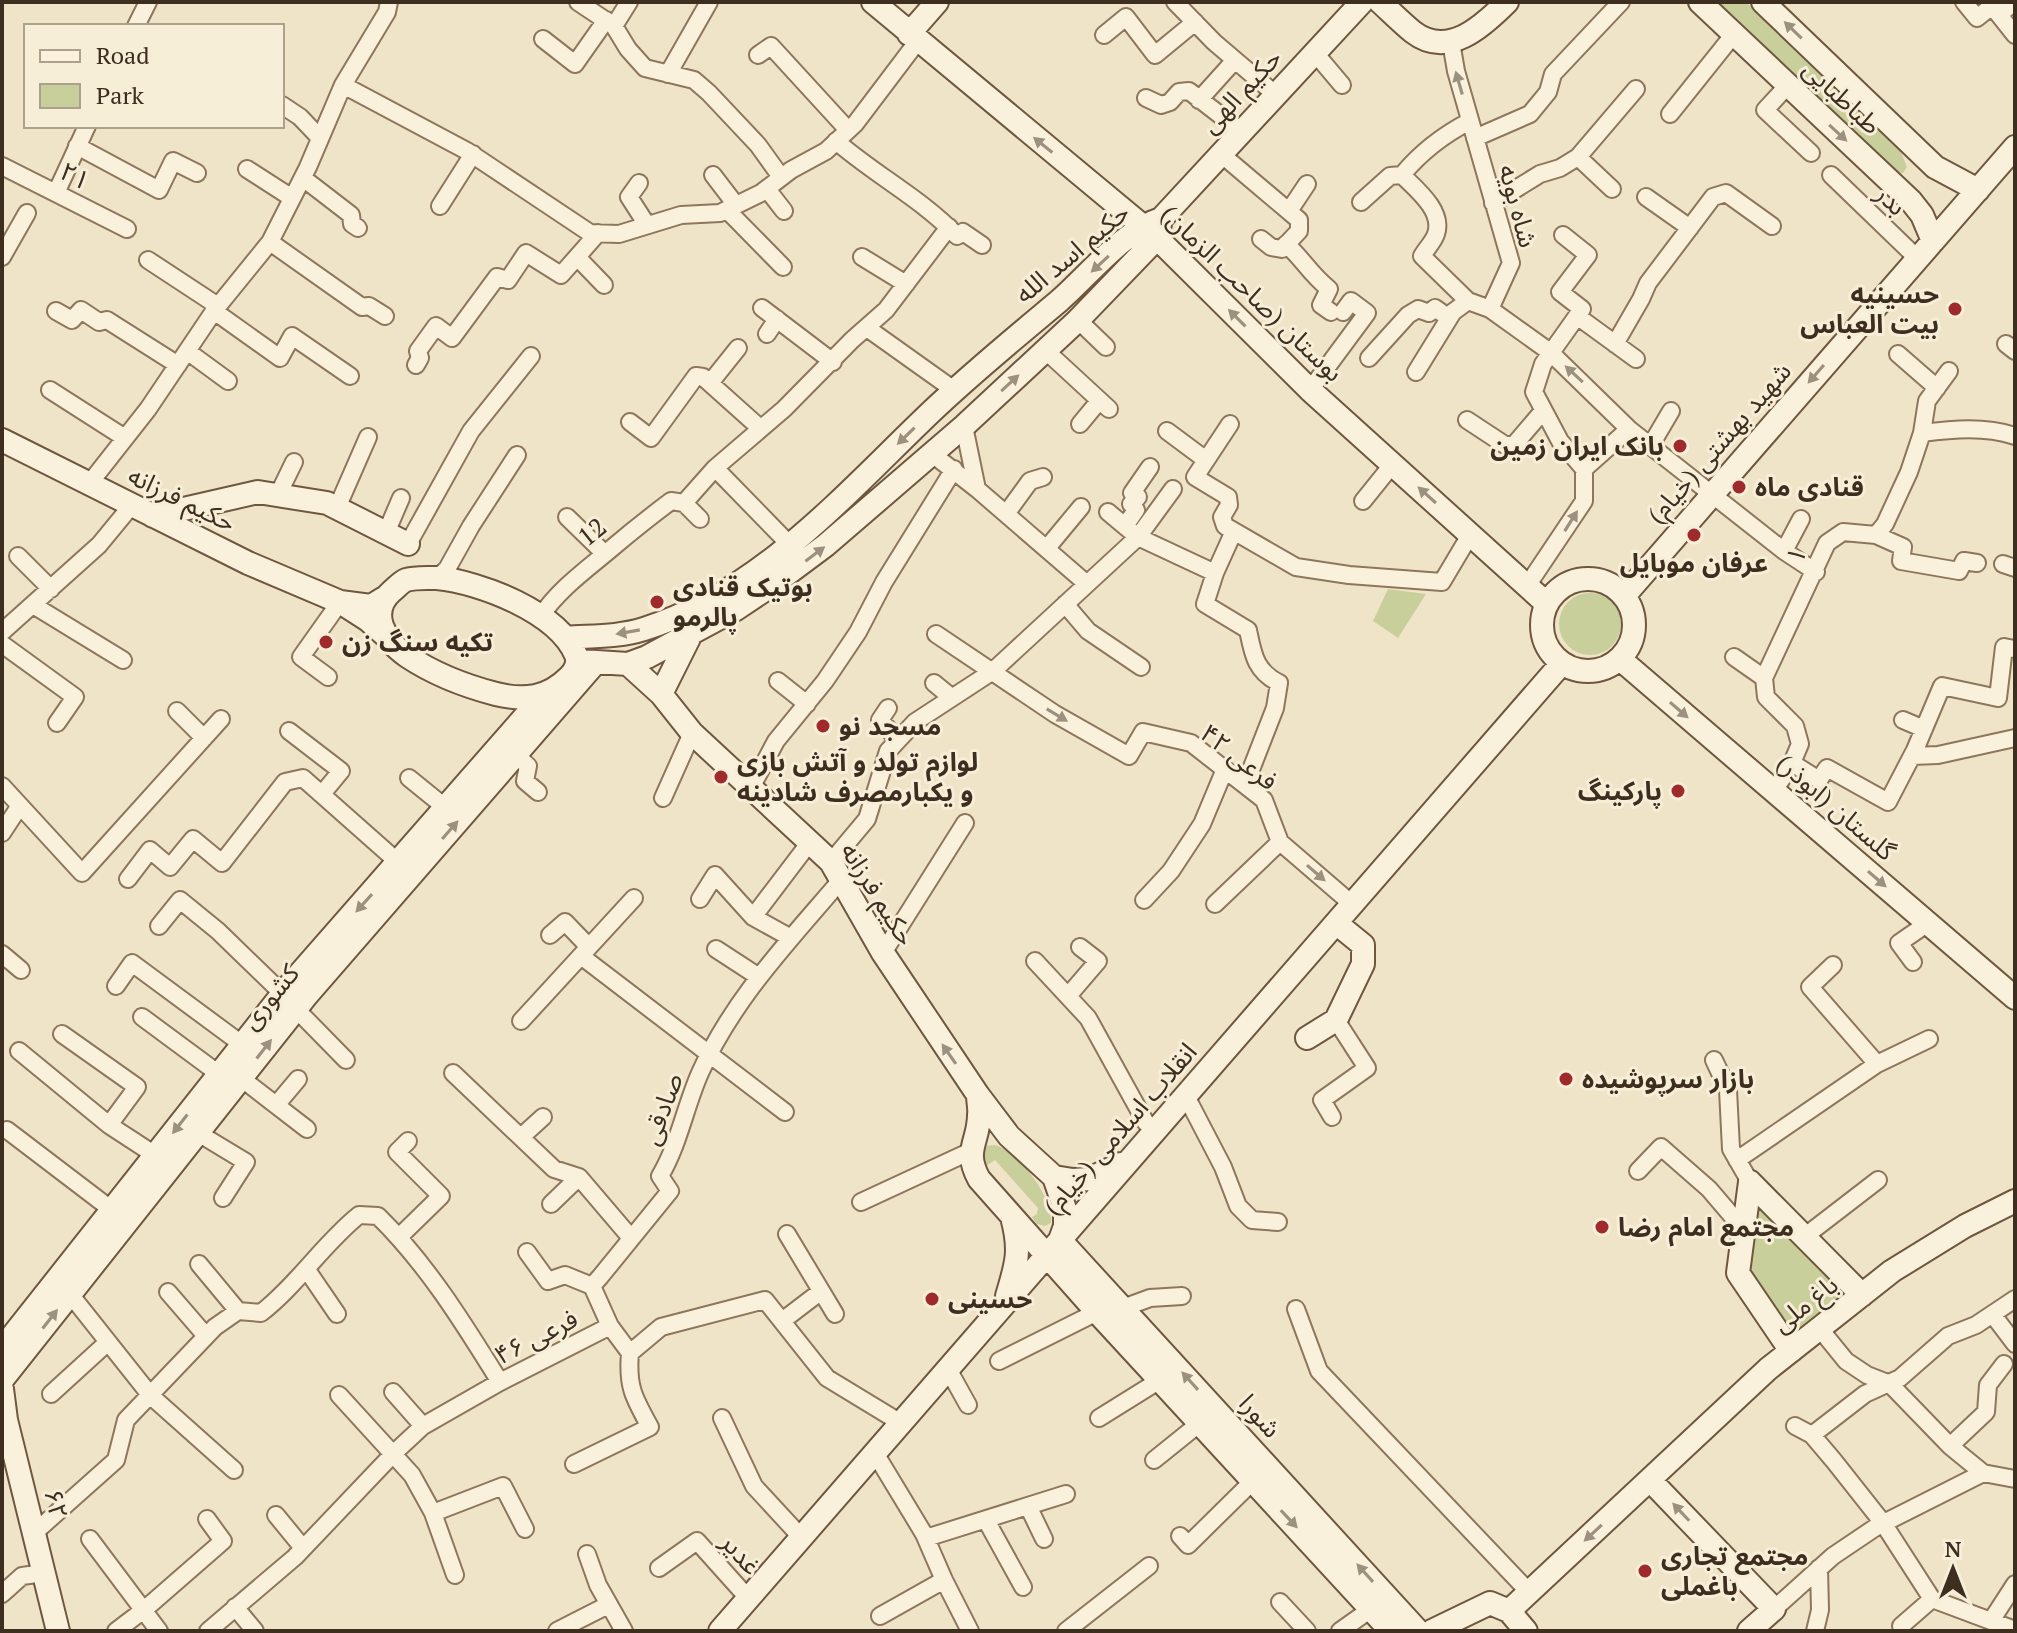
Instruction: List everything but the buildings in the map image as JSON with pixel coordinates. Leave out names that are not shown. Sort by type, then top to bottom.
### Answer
[{"type":"main road","name":"بوستان (صاحب الزمان)","points":[[873,2],[913,38],[1153,227],[1310,390],[1547,604]]},
{"type":"main road","points":[[913,38],[937,2]]},
{"type":"main road","name":"حکیم الهی","points":[[1153,227],[1362,2]]},
{"type":"main road","points":[[1380,2],[1416,35],[1433,41],[1451,42],[1470,36],[1507,2]]},
{"type":"main road","name":"طباطبایی","points":[[1700,2],[1886,178],[1922,215],[1933,241]]},
{"type":"main road","name":"طباطبایی","points":[[1763,2],[1935,167],[1978,190]]},
{"type":"main road","points":[[1886,178],[1901,180],[1914,166],[1915,148]]},
{"type":"main road","name":"شهید بهشتی (خیام)","points":[[1624,596],[2013,153]]},
{"type":"main road","name":"حکیم اسد الله","points":[[566,638],[643,629],[733,586],[791,546],[954,390],[1071,291],[1153,227]]},
{"type":"main road","name":"حکیم اسد الله","points":[[628,664],[691,634],[749,600],[826,545],[964,426],[1083,314],[1153,227]]},
{"type":"main road","points":[[1071,291],[1083,314]]},
{"type":"main road","name":"حکیم فرزانه","points":[[2,440],[248,563],[340,602]]},
{"type":"main road","points":[[153,516],[258,492],[327,503],[408,544]]},
{"type":"main road","points":[[1590,579],[1607,583],[1624,596],[1631,608],[1634,635],[1620,659],[1607,667],[1592,671],[1576,670],[1562,663],[1545,642],[1542,630],[1547,604],[1558,590],[1573,582],[1590,579]]},
{"type":"main road","points":[[340,602],[371,606],[405,580],[462,580],[504,595],[540,617],[566,638],[587,662],[628,664]]},
{"type":"main road","points":[[384,598],[378,616],[387,636]]},
{"type":"main road","points":[[340,602],[368,620],[405,654],[471,688],[510,697],[543,696]]},
{"type":"main road","points":[[661,694],[691,634]]},
{"type":"main road","name":"گلستان (ابوذر)","points":[[1620,659],[2015,998]]},
{"type":"main road","name":"کشوری","points":[[2,1349],[155,1155],[230,1076],[399,863],[543,696],[587,662]]},
{"type":"main road","name":"کشوری","points":[[2,1380],[198,1133],[230,1076],[243,1045],[289,1001],[516,755],[587,662]]},
{"type":"main road","name":"انقلاب اسلامی (خیام)","points":[[720,1631],[1562,663]]},
{"type":"main road","name":"حکیم فرزانه","points":[[628,664],[661,694],[692,733],[810,842],[836,871],[883,953],[978,1095],[1009,1136],[1054,1177]]},
{"type":"main road","points":[[1307,1038],[1336,1020],[1363,964],[1363,945],[1336,923]]},
{"type":"main road","points":[[978,1095],[980,1118],[971,1151],[971,1164],[979,1179],[1011,1212],[1054,1248],[1065,1226],[1065,1209],[1054,1177],[1089,1179],[1129,1160]]},
{"type":"main road","points":[[971,1151],[986,1140],[1009,1136]]},
{"type":"main road","points":[[1750,1182],[1738,1273],[1791,1351]]},
{"type":"main road","points":[[1750,1182],[1862,1295]]},
{"type":"main road","name":"باغ ملی","points":[[1509,1611],[1768,1369],[1892,1271],[1965,1226],[2015,1201]]},
{"type":"main road","points":[[1005,1304],[1019,1258],[1019,1242],[1011,1212]]},
{"type":"main road","name":"شورا","points":[[1054,1248],[1123,1308],[1418,1631]]},
{"type":"main road","name":"شورا","points":[[1054,1248],[1097,1312],[1391,1631]]},
{"type":"main road","name":"۶۲","points":[[2,1389],[6,1420],[57,1631]]},
{"type":"main road","points":[[1650,1480],[1774,1609],[1749,1631]]},
{"type":"main road","points":[[1432,1631],[1490,1603],[1509,1611],[1526,1631]]},
{"type":"street","points":[[137,24],[148,2]]},
{"type":"street","points":[[89,484],[216,309],[270,242],[303,178],[343,85],[387,12],[389,2]]},
{"type":"street","points":[[578,2],[610,23],[645,68],[694,80],[758,145],[781,177]]},
{"type":"street","points":[[543,39],[575,64],[629,2]]},
{"type":"street","points":[[668,74],[709,2]]},
{"type":"street","points":[[1175,2],[1276,95]]},
{"type":"street","points":[[1475,138],[1530,114],[1548,92],[1553,74],[1621,2]]},
{"type":"street","points":[[1964,2],[1977,18],[1992,6],[2015,35]]},
{"type":"street","points":[[1999,15],[2014,2]]},
{"type":"street","points":[[1104,35],[1126,17],[1155,55],[1195,22]]},
{"type":"street","points":[[1670,114],[1734,34]]},
{"type":"street","points":[[343,85],[473,154],[590,233],[619,234],[681,215],[720,213],[767,189],[781,177],[826,151],[842,136],[913,38]]},
{"type":"street","name":"شاه بویه","points":[[1451,42],[1511,263],[1490,309]]},
{"type":"street","points":[[758,55],[771,46],[861,163],[957,236],[963,232],[982,245]]},
{"type":"street","points":[[1315,53],[1342,85]]},
{"type":"street","points":[[1199,100],[1235,60]]},
{"type":"street","points":[[1788,85],[1765,110],[1811,153]]},
{"type":"street","points":[[1493,203],[1540,174],[1560,168],[1578,157],[1636,89]]},
{"type":"street","points":[[1146,98],[1161,105],[1170,102],[1179,92],[1189,91],[1242,132]]},
{"type":"street","points":[[284,106],[300,117],[320,138]]},
{"type":"street","points":[[1402,175],[1418,148],[1470,121]]},
{"type":"street","points":[[56,193],[86,128]]},
{"type":"street","points":[[77,146],[159,190],[173,161],[197,173]]},
{"type":"street","points":[[440,206],[473,154]]},
{"type":"street","points":[[1221,154],[1299,220],[1299,231],[1282,249],[1271,247],[1261,239]]},
{"type":"street","points":[[1578,157],[1612,189]]},
{"type":"street","name":"۲۱","points":[[2,166],[127,229]]},
{"type":"street","points":[[247,169],[292,198]]},
{"type":"street","points":[[713,175],[731,207],[783,267]]},
{"type":"street","points":[[1361,202],[1390,176],[1402,175],[1425,198],[1437,221],[1436,234],[1422,256],[1468,301],[1490,309],[1550,352],[1629,429],[1784,551],[1816,572]]},
{"type":"street","name":"بدر","points":[[1831,175],[1918,259]]},
{"type":"street","points":[[303,178],[351,215],[352,224],[358,228]]},
{"type":"street","points":[[639,183],[629,197],[647,225]]},
{"type":"street","points":[[1289,211],[1307,184]]},
{"type":"street","points":[[767,189],[784,211]]},
{"type":"street","points":[[1615,344],[1648,283],[1713,197],[1726,193],[1772,226]]},
{"type":"street","points":[[1646,197],[1690,228]]},
{"type":"street","points":[[2,257],[27,213]]},
{"type":"street","points":[[700,519],[684,503],[715,468],[784,409],[886,310],[949,227]]},
{"type":"street","points":[[416,365],[420,358],[418,351],[436,326],[452,338],[497,277],[508,280],[526,253],[561,275],[598,233]]},
{"type":"street","points":[[1527,586],[1584,501],[1584,469],[1560,441],[1534,392],[1543,364],[1582,309],[1560,292],[1588,255],[1563,235]]},
{"type":"street","points":[[270,242],[362,307],[369,306],[385,316]]},
{"type":"street","points":[[1286,244],[1299,256],[1305,268],[1329,289],[1321,305],[1337,312],[1351,301],[1367,313],[1310,390]]},
{"type":"street","points":[[577,257],[604,285]]},
{"type":"street","points":[[862,257],[906,284]]},
{"type":"street","points":[[148,260],[280,358],[292,336],[350,376]]},
{"type":"street","points":[[1416,372],[1449,318],[1468,301]]},
{"type":"street","points":[[762,308],[833,362]]},
{"type":"street","points":[[1369,358],[1408,315],[1418,309],[1429,313],[1435,308],[1449,318]]},
{"type":"street","points":[[56,311],[72,320],[81,310],[99,322],[107,320],[178,365]]},
{"type":"street","points":[[1083,314],[1106,347]]},
{"type":"street","points":[[1577,316],[1636,359]]},
{"type":"street","points":[[767,334],[777,319]]},
{"type":"street","points":[[867,328],[954,390]]},
{"type":"street","points":[[710,383],[738,348]]},
{"type":"street","points":[[1045,350],[1104,405],[1080,424]]},
{"type":"street","points":[[187,351],[228,381]]},
{"type":"street","points":[[1898,354],[1937,388]]},
{"type":"street","points":[[408,544],[471,431],[531,356]]},
{"type":"street","points":[[1949,371],[1927,401],[1922,433],[1909,472],[1885,524],[1876,535],[1903,547],[1901,561],[1959,571],[1964,561],[1977,563]]},
{"type":"street","points":[[630,422],[651,438],[696,376],[703,377],[760,428]]},
{"type":"street","points":[[50,390],[125,438]]},
{"type":"street","points":[[1467,420],[1505,445],[1514,445],[1543,411]]},
{"type":"street","points":[[1651,445],[1671,411]]},
{"type":"street","points":[[1230,424],[1195,477],[1228,497],[1229,505],[1222,517],[1225,526],[1296,567],[1349,575],[1442,582],[1470,535]]},
{"type":"street","points":[[964,426],[977,489]]},
{"type":"street","points":[[1922,433],[1959,428],[2015,436]]},
{"type":"street","points":[[1584,469],[1629,429]]},
{"type":"street","points":[[1167,431],[1206,460]]},
{"type":"street","points":[[337,508],[368,437]]},
{"type":"street","points":[[931,453],[954,469],[1087,584]]},
{"type":"street","points":[[437,578],[447,569],[517,455]]},
{"type":"street","points":[[278,495],[294,462]]},
{"type":"street","points":[[1363,501],[1392,465]]},
{"type":"street","points":[[1125,526],[1136,510],[1131,504],[1138,497],[1132,493],[1150,467]]},
{"type":"street","points":[[715,468],[791,546]]},
{"type":"street","points":[[751,788],[776,741],[807,704],[858,632],[884,582],[954,469]]},
{"type":"street","points":[[1006,514],[1030,481],[1043,477]]},
{"type":"street","points":[[888,708],[880,720],[898,740],[915,722],[993,671],[1138,537],[1173,489]]},
{"type":"street","points":[[386,533],[401,498]]},
{"type":"street","name":"12","points":[[540,617],[580,573],[640,523],[671,501],[684,503]]},
{"type":"street","points":[[2,632],[99,545],[132,505]]},
{"type":"street","points":[[1047,548],[1081,507]]},
{"type":"street","points":[[1108,512],[1138,537],[1215,573]]},
{"type":"street","points":[[567,517],[605,554]]},
{"type":"street","points":[[1784,551],[1801,519]]},
{"type":"street","points":[[1234,531],[1205,604],[1248,630],[1254,661],[1266,676],[1279,683],[1275,708],[1245,785]]},
{"type":"street","name":"۱","points":[[1764,678],[1827,543],[1843,532],[1876,535]]},
{"type":"street","points":[[18,556],[51,589]]},
{"type":"street","points":[[328,677],[301,657],[340,602]]},
{"type":"street","points":[[1065,604],[1088,631],[1141,667]]},
{"type":"street","points":[[33,605],[123,660]]},
{"type":"street","points":[[936,634],[993,671]]},
{"type":"street","points":[[2,644],[75,697],[57,723]]},
{"type":"street","points":[[1792,763],[1819,780],[1827,768],[1888,802],[1942,686],[1998,698],[2004,647],[2015,649]]},
{"type":"street","points":[[1734,657],[1764,678],[1766,697],[1795,726],[1800,744],[1774,791]]},
{"type":"street","name":"فرعی ۴۲","points":[[993,671],[1055,714],[1129,756],[1143,732],[1191,743],[1264,800],[1280,842],[1352,904]]},
{"type":"street","points":[[778,681],[807,704]]},
{"type":"street","points":[[934,683],[951,697]]},
{"type":"street","points":[[177,711],[204,738]]},
{"type":"street","points":[[2,786],[82,873],[221,719]]},
{"type":"street","points":[[1903,720],[1924,729]]},
{"type":"street","points":[[289,731],[341,771],[322,794]]},
{"type":"street","points":[[663,798],[692,733]]},
{"type":"street","points":[[1912,756],[1938,755],[2015,738]]},
{"type":"street","name":"صادقی","points":[[592,1286],[670,1191],[660,1176],[671,1157],[700,1073],[738,1002],[791,938],[867,819],[888,751],[898,740]]},
{"type":"street","points":[[516,755],[528,766],[525,781],[538,792]]},
{"type":"street","points":[[1144,900],[1171,871],[1202,824],[1225,769]]},
{"type":"street","points":[[128,879],[150,850],[170,867],[193,839],[222,863],[285,782],[303,778],[399,863]]},
{"type":"street","points":[[409,778],[446,808]]},
{"type":"street","points":[[2,833],[19,807]]},
{"type":"street","points":[[883,953],[965,823]]},
{"type":"street","points":[[753,917],[810,842]]},
{"type":"street","points":[[1215,904],[1280,842]]},
{"type":"street","points":[[700,899],[715,875],[753,917],[791,938]]},
{"type":"street","points":[[521,1021],[634,898]]},
{"type":"street","points":[[159,926],[180,900],[218,931],[346,1060]]},
{"type":"street","points":[[550,935],[565,922],[585,952],[785,1112]]},
{"type":"street","points":[[1913,962],[1899,943],[1928,923]]},
{"type":"street","points":[[1068,996],[1098,961],[1080,947]]},
{"type":"street","points":[[716,949],[759,977]]},
{"type":"street","points":[[2,954],[21,970]]},
{"type":"street","points":[[1035,961],[1088,1018],[1146,1123]]},
{"type":"street","points":[[116,986],[132,963],[243,1045]]},
{"type":"street","points":[[1833,965],[1810,987],[1877,1064]]},
{"type":"street","points":[[142,1017],[277,1104],[307,1129]]},
{"type":"street","points":[[1332,1117],[1322,1100],[1367,1068],[1336,1020]]},
{"type":"street","points":[[62,1034],[137,1087],[109,1125]]},
{"type":"street","points":[[1737,1160],[1877,1064],[1929,1039]]},
{"type":"street","points":[[19,1051],[109,1125],[155,1155]]},
{"type":"street","points":[[1714,1060],[1728,1090],[1731,1149],[1750,1182]]},
{"type":"street","points":[[453,1073],[554,1169],[579,1177],[631,1238]]},
{"type":"street","points":[[277,1104],[298,1079]]},
{"type":"street","points":[[1186,1096],[1223,1167],[1238,1206],[1252,1220],[1278,1222]]},
{"type":"street","points":[[521,1137],[543,1117]]},
{"type":"street","points":[[7,1130],[112,1210]]},
{"type":"street","points":[[198,1133],[246,1162],[223,1198]]},
{"type":"street","points":[[399,1237],[441,1196],[397,1152],[408,1141]]},
{"type":"street","points":[[1638,1171],[1661,1147],[1709,1189],[1744,1230]]},
{"type":"street","points":[[861,1202],[971,1151]]},
{"type":"street","points":[[551,1204],[579,1177]]},
{"type":"street","points":[[1804,1237],[1878,1180]]},
{"type":"street","points":[[34,1533],[116,1460],[126,1420],[206,1336],[238,1311],[261,1313],[307,1270],[339,1231],[359,1215],[378,1216],[399,1237],[464,1324],[500,1382]]},
{"type":"street","points":[[787,1234],[835,1314]]},
{"type":"street","points":[[527,1252],[548,1281],[565,1275],[592,1286],[610,1326]]},
{"type":"street","points":[[199,1264],[238,1311]]},
{"type":"street","points":[[307,1270],[337,1314]]},
{"type":"street","points":[[168,1292],[206,1336]]},
{"type":"street","points":[[782,1321],[820,1292]]},
{"type":"street","points":[[70,1294],[151,1396],[234,1470]]},
{"type":"street","points":[[1123,1308],[1150,1298],[1182,1296]]},
{"type":"street","points":[[1812,1435],[1865,1394],[1890,1384],[1948,1336],[1976,1325],[2015,1299]]},
{"type":"street","points":[[574,1464],[650,1427],[636,1402],[628,1377],[630,1353],[661,1327],[765,1300],[827,1378],[901,1423]]},
{"type":"street","points":[[1296,1309],[1319,1371],[1529,1592]]},
{"type":"street","points":[[999,1361],[1097,1312]]},
{"type":"street","points":[[1993,1315],[2015,1344]]},
{"type":"street","name":"فرعی ۴۶","points":[[208,1631],[303,1548],[423,1426],[500,1382],[610,1326],[630,1353]]},
{"type":"street","points":[[1820,1329],[1846,1361],[1867,1375],[1890,1384],[1950,1446],[1983,1473],[2015,1479]]},
{"type":"street","points":[[51,1394],[108,1342]]},
{"type":"street","points":[[1950,1446],[1986,1412],[1988,1385],[2004,1364]]},
{"type":"street","points":[[948,1369],[968,1405]]},
{"type":"street","points":[[1099,1418],[1160,1380]]},
{"type":"street","points":[[393,1392],[423,1426]]},
{"type":"street","points":[[339,1395],[412,1475],[433,1513],[455,1575]]},
{"type":"street","points":[[722,1418],[754,1486],[801,1537]]},
{"type":"street","points":[[1154,1460],[1200,1423]]},
{"type":"street","points":[[1795,1426],[1812,1435],[1883,1523],[1932,1599],[2015,1630]]},
{"type":"street","points":[[875,1453],[926,1538],[970,1631]]},
{"type":"street","points":[[1774,1609],[1833,1556],[1883,1523],[1983,1473]]},
{"type":"street","points":[[1180,1536],[1188,1545],[1253,1481]]},
{"type":"street","points":[[433,1513],[503,1486],[525,1529]]},
{"type":"street","points":[[926,1538],[1066,1494]]},
{"type":"street","points":[[1029,1508],[1044,1539]]},
{"type":"street","points":[[276,1515],[303,1548]]},
{"type":"street","points":[[116,1631],[223,1541],[207,1519]]},
{"type":"street","points":[[986,1520],[1023,1587]]},
{"type":"street","points":[[90,1539],[159,1631]]},
{"type":"street","name":"غدیر","points":[[659,1568],[697,1541],[748,1598]]},
{"type":"street","points":[[587,1554],[608,1605],[624,1631]]},
{"type":"street","points":[[1066,1631],[1149,1566]]},
{"type":"street","points":[[1815,1631],[1820,1610],[1819,1568]]},
{"type":"street","points":[[2,1594],[22,1576],[44,1573]]},
{"type":"street","points":[[880,1616],[944,1580]]},
{"type":"street","points":[[1991,1621],[2015,1584]]},
{"type":"street","points":[[1901,1626],[1932,1599]]},
{"type":"street","points":[[1280,1602],[1307,1631]]},
{"type":"street","points":[[557,1631],[608,1605]]},
{"type":"street","points":[[235,1607],[255,1631]]},
{"type":"street","points":[[1340,1631],[1371,1609]]},
{"type":"green space","points":[[1715,2],[1746,2],[1901,152],[1907,167],[1903,173],[1896,175]]},
{"type":"green space","points":[[1388,589],[1426,594],[1398,638],[1373,621]]},
{"type":"green space","points":[[1590,593],[1602,595],[1612,602],[1619,612],[1619,636],[1612,646],[1602,653],[1590,655],[1578,653],[1568,646],[1561,636],[1559,624],[1561,612],[1568,602],[1578,595]]},
{"type":"green space","points":[[995,1145],[1014,1156],[1033,1177],[1047,1201],[1051,1223],[1045,1226],[1037,1224],[1032,1217],[1037,1214],[1038,1208],[995,1160],[983,1168],[981,1151],[986,1146]]},
{"type":"green space","points":[[1758,1200],[1849,1290],[1790,1335],[1746,1269]]},
{"type":"place","name":"حسینیه بیت العباس","points":[[1955,309]]},
{"type":"place","name":"بانک ایران زمین","points":[[1680,446]]},
{"type":"place","name":"قنادی ماه","points":[[1739,487]]},
{"type":"place","name":"عرفان موبایل","points":[[1694,535]]},
{"type":"place","name":"بوتیک قنادی پالرمو","points":[[657,602]]},
{"type":"place","name":"تکیه سنگ زن","points":[[326,642]]},
{"type":"place","name":"مسجد نو","points":[[823,726]]},
{"type":"place","name":"لوازم تولد و آتش بازی و یکبارمصرف شادینه","points":[[721,777]]},
{"type":"place","name":"پارکینگ","points":[[1678,791]]},
{"type":"place","name":"بازار سرپوشیده","points":[[1566,1079]]},
{"type":"place","name":"مجتمع امام رضا","points":[[1602,1227]]},
{"type":"place","name":"حسینی","points":[[932,1299]]},
{"type":"place","name":"مجتمع تجاری باغملی","points":[[1645,1571]]}]
